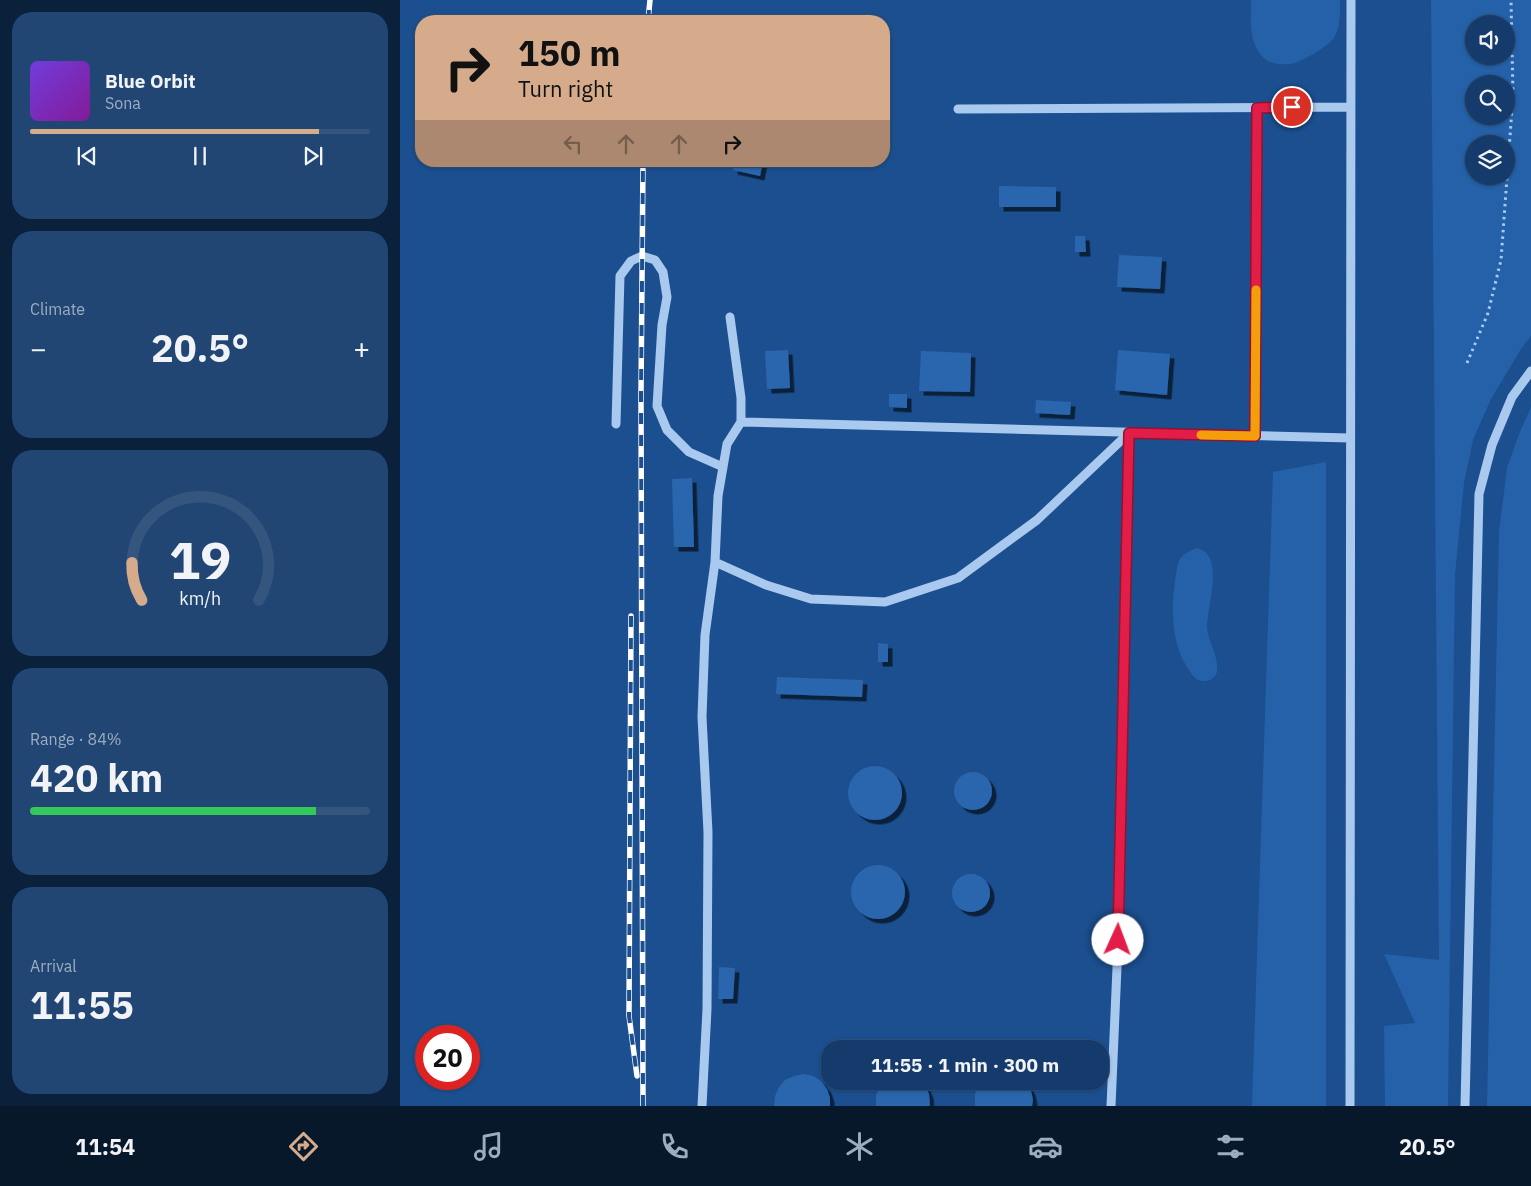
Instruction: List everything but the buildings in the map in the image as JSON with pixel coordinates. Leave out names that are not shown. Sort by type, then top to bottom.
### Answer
[{"type":"street","points":[[1350,1106],[1351,0]]},
{"type":"street","points":[[958,109],[1352,107]]},
{"type":"street","points":[[1255,436],[1257,108]]},
{"type":"street","points":[[616,424],[620,276],[631,261],[642,256],[655,260],[663,272],[667,297],[662,325],[657,406],[667,430],[688,452],[723,467]]},
{"type":"street","points":[[702,1106],[707,1009],[708,832],[702,717],[705,635],[715,562],[718,496],[728,444],[741,422],[741,398],[730,317]]},
{"type":"street","points":[[1465,1106],[1478,494],[1492,445],[1512,397],[1531,371]]},
{"type":"street","points":[[741,422],[1350,438]]},
{"type":"street","points":[[715,562],[766,585],[811,599],[885,602],[958,578],[1037,520],[1129,433]]},
{"type":"street","points":[[1111,1106],[1119,921],[1129,433]]},
{"type":"path","points":[[1467,362],[1488,313],[1501,260],[1513,96],[1510,0]]},
{"type":"shaded area","points":[[1251,0],[1340,0],[1338,29],[1331,42],[1314,54],[1291,64],[1271,62],[1262,56],[1254,43],[1251,29]]},
{"type":"shaded area","points":[[1431,0],[1531,0],[1531,336],[1491,399],[1473,440],[1464,483],[1455,575],[1448,1106],[1385,1106],[1384,1026],[1415,1023],[1384,954],[1439,960]]},
{"type":"shaded area","points":[[1531,407],[1531,1106],[1487,1106],[1499,532],[1507,468]]},
{"type":"shaded area","points":[[1326,462],[1326,1106],[1252,1106],[1273,472]]},
{"type":"shaded area","points":[[1196,548],[1205,552],[1213,570],[1207,627],[1216,660],[1217,672],[1215,676],[1207,681],[1200,681],[1196,678],[1184,663],[1176,641],[1173,617],[1178,564],[1183,555]]},
{"type":"railway","points":[[649,15],[650,0]]},
{"type":"railway","points":[[643,167],[641,395],[643,1106]]},
{"type":"railway","points":[[631,616],[629,1016],[637,1076]]},
{"type":"slow traffic","points":[[1201,435],[1255,436],[1256,290]]},
{"type":"route","points":[[1118,940],[1129,433],[1255,436],[1257,108],[1292,107]]}]
